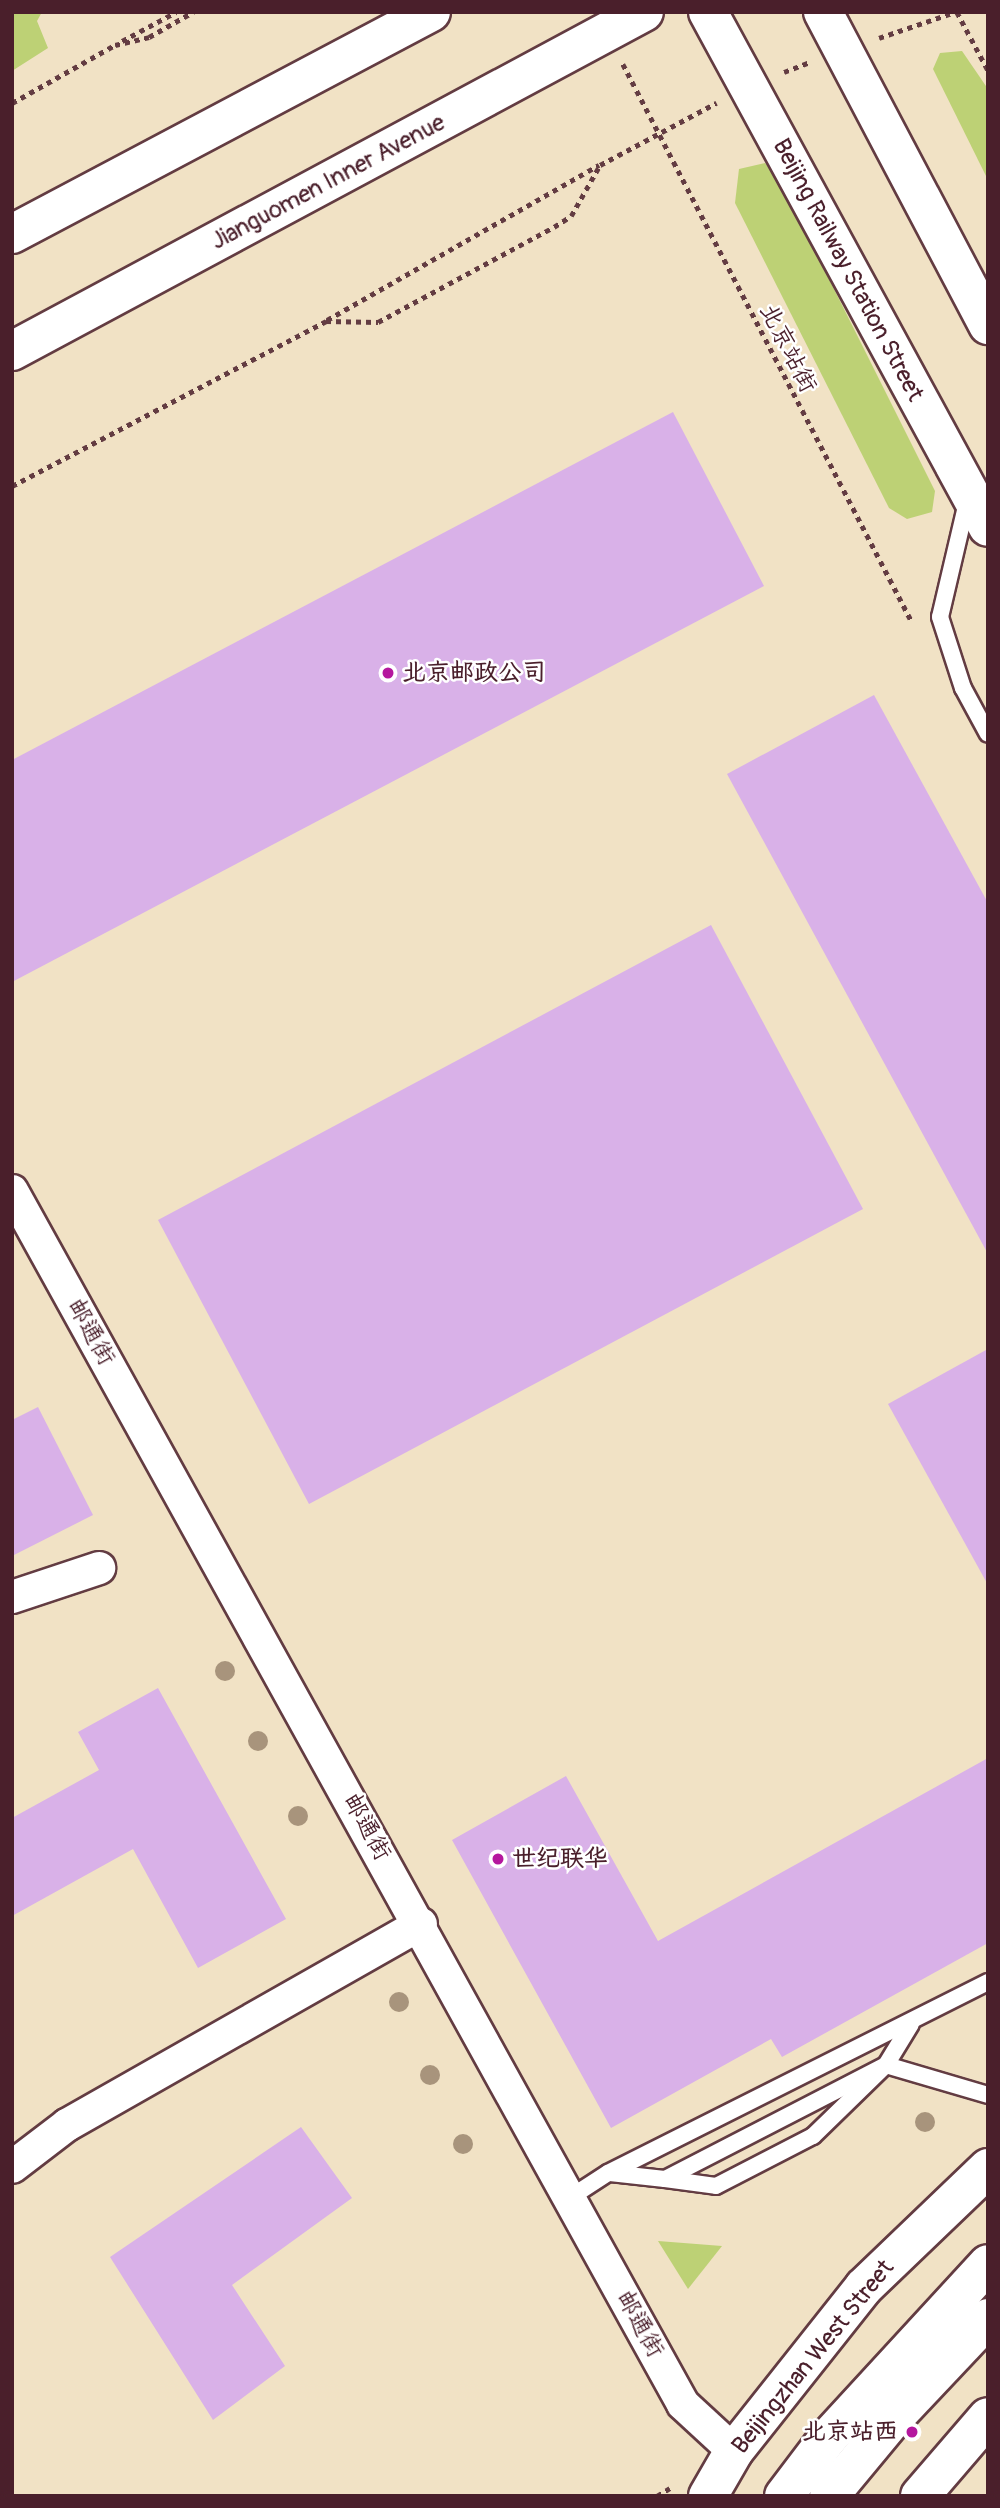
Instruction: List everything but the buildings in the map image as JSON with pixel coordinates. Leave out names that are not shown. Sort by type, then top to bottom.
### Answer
[{"type":"main road","points":[[12,234],[431,12]]},
{"type":"main road","name":"Jianguomen Inner Avenue","points":[[12,351],[644,12]]},
{"type":"main road","name":"Beijing Railway Station Street","points":[[708,12],[988,527]]},
{"type":"main road","points":[[823,12],[988,325]]},
{"type":"main road","name":"Beijingzhan West Street","points":[[708,2496],[734,2451],[864,2287],[988,2168]]},
{"type":"main road","points":[[785,2496],[828,2438],[988,2264]]},
{"type":"main road","points":[[829,2496],[891,2420],[988,2318]]},
{"type":"main road","points":[[920,2496],[988,2417]]},
{"type":"street","name":"邮通街","points":[[12,1191],[421,1924],[683,2403],[734,2451]]},
{"type":"street","points":[[12,1597],[99,1567]]},
{"type":"street","points":[[12,2167],[67,2125],[421,1924]]},
{"type":"lane","points":[[969,493],[940,617],[963,688],[988,734]]},
{"type":"lane","points":[[570,2197],[608,2173],[988,1982]]},
{"type":"lane","points":[[608,2173],[716,2186],[813,2136],[886,2065],[913,2022]]},
{"type":"lane","points":[[665,2179],[886,2065],[988,2095]]},
{"type":"path","points":[[12,103],[176,12]]},
{"type":"path","points":[[115,45],[149,37],[193,12]]},
{"type":"path","points":[[957,12],[988,70]]},
{"type":"path","name":"北京站街","points":[[607,32],[914,624]]},
{"type":"path","points":[[12,486],[326,321],[600,165]]},
{"type":"path","points":[[326,321],[377,322],[554,227]]},
{"type":"green space","points":[[12,12],[42,12],[37,21],[48,48],[12,71]]},
{"type":"green space","points":[[962,51],[988,89],[988,180],[933,69],[940,53]]},
{"type":"green space","points":[[765,163],[781,183],[935,491],[932,512],[907,519],[889,508],[735,203],[739,169]]},
{"type":"green space","points":[[658,2241],[722,2246],[688,2289]]},
{"type":"place","name":"北京邮政公司","points":[[388,673]]},
{"type":"place","name":"世纪联华","points":[[498,1859]]},
{"type":"place","name":"北京站西","points":[[912,2432]]}]
